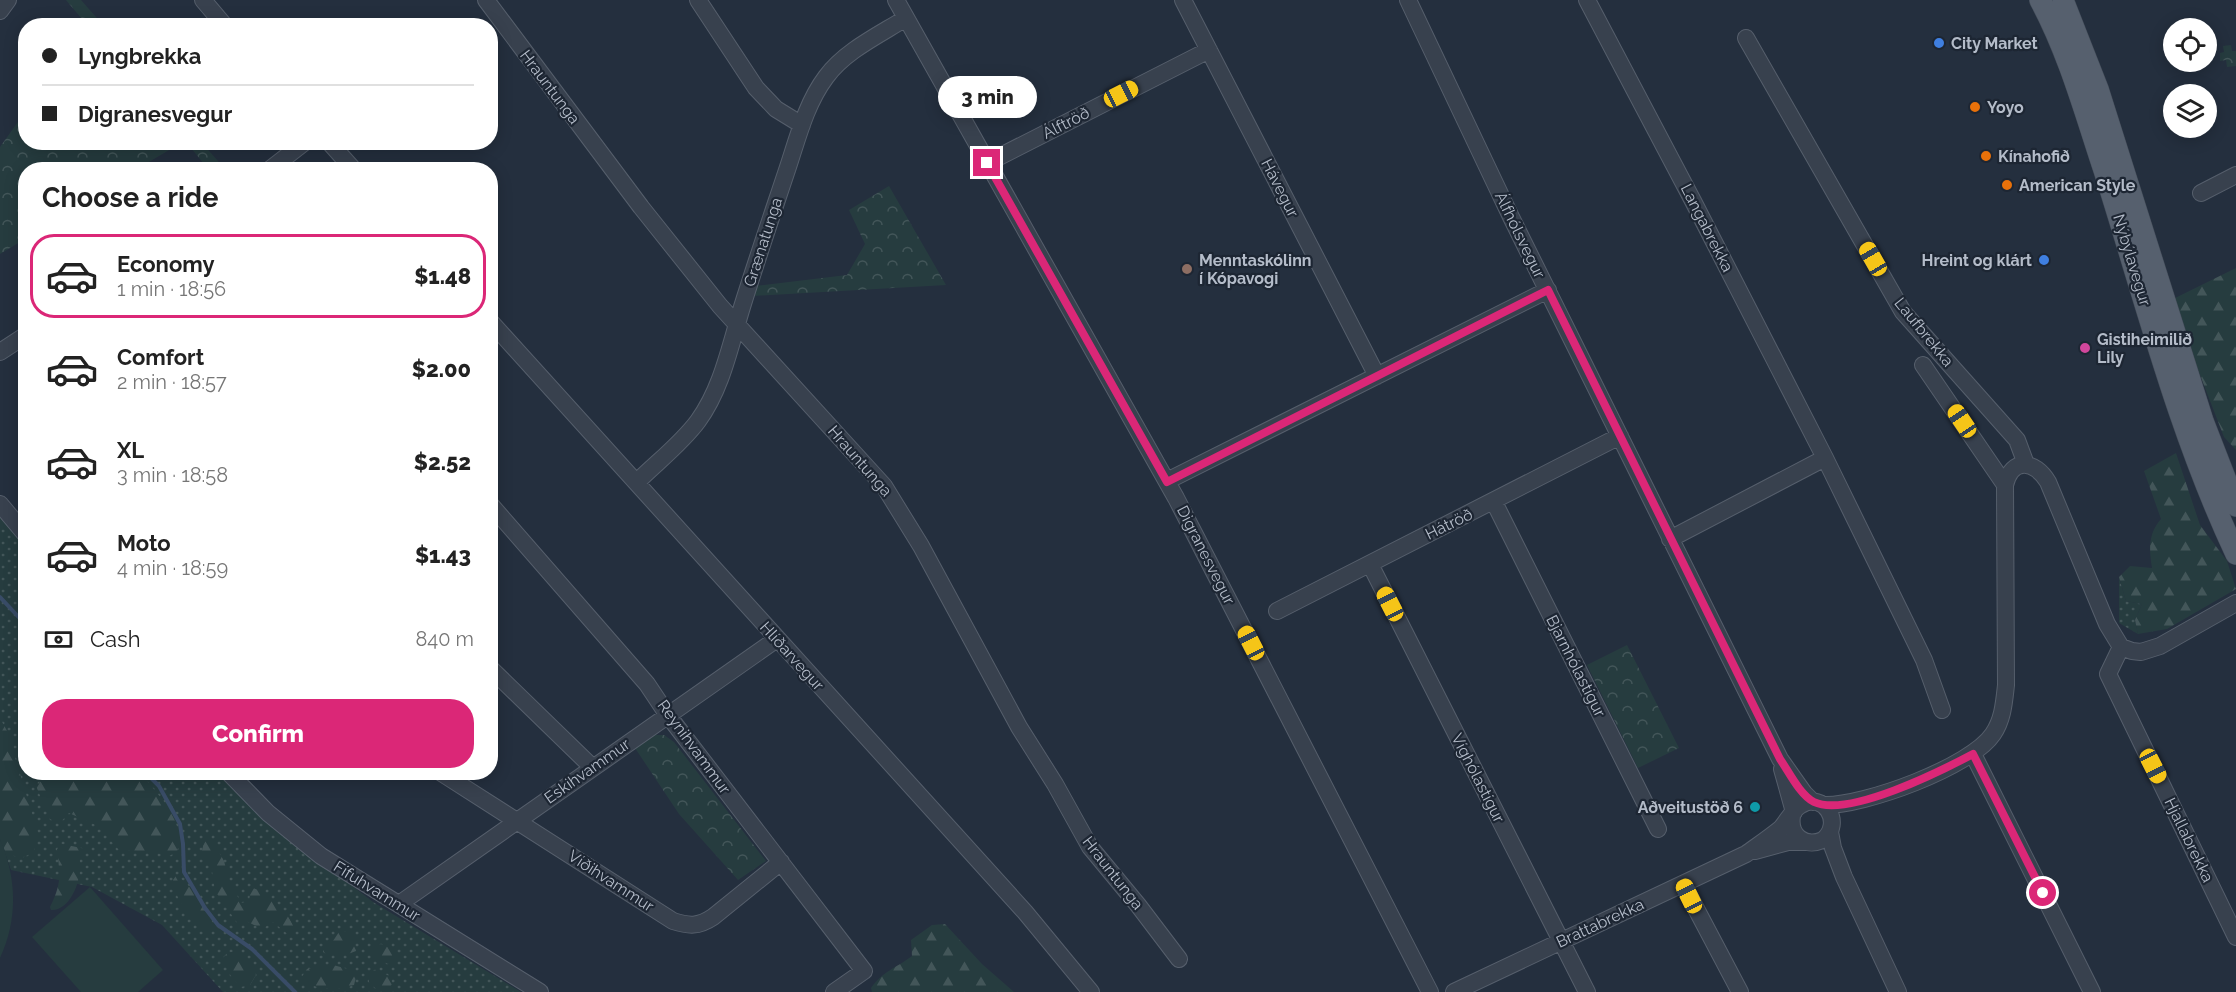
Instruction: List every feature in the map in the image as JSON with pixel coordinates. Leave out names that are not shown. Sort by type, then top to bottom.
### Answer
[{"type":"main road","name":"Nýbýlavegur","points":[[2040,0],[2053,25],[2079,94],[2178,410],[2236,554]]},
{"type":"main road","name":"Nýbýlavegur","points":[[2062,0],[2098,89],[2203,421],[2236,506]]},
{"type":"street","points":[[0,11],[8,0]]},
{"type":"street","points":[[202,0],[218,18]]},
{"type":"street","name":"Hrauntunga","points":[[486,0],[640,207],[720,306],[884,486],[921,546],[1019,727],[1055,784],[1090,847],[1179,959]]},
{"type":"street","points":[[699,0],[756,88],[776,109],[802,125]]},
{"type":"street","name":"Digranesvegur","points":[[896,0],[1167,482],[1430,992]]},
{"type":"street","name":"Hávegur","points":[[1183,0],[1377,376]]},
{"type":"street","name":"Álfhólsvegur","points":[[1408,0],[1670,539],[1780,759],[1804,793],[1819,804]]},
{"type":"street","name":"Langabrekka","points":[[1587,0],[1825,458],[1924,660],[1942,710]]},
{"type":"street","name":"Grænatunga","points":[[637,482],[685,437],[699,419],[723,370],[802,125],[816,92],[826,76],[842,60],[906,18]]},
{"type":"street","name":"Laufbrekka","points":[[1746,38],[1904,312],[2017,440],[2026,464]]},
{"type":"street","name":"Álftröð","points":[[987,163],[1209,50]]},
{"type":"street","points":[[279,162],[295,150]]},
{"type":"street","points":[[336,150],[347,162]]},
{"type":"street","points":[[2201,193],[2236,175]]},
{"type":"street","points":[[1167,482],[1548,290]]},
{"type":"street","name":"Hlíðarvegur","points":[[498,330],[1025,912],[1091,992]]},
{"type":"street","points":[[0,352],[18,340]]},
{"type":"street","name":"Laufbrekka","points":[[1923,365],[2005,485]]},
{"type":"street","name":"Hátröð","points":[[1277,611],[1620,436]]},
{"type":"street","points":[[1670,539],[1825,458]]},
{"type":"street","points":[[1844,877],[1807,842],[1798,838],[1792,828],[1793,814],[1802,804],[1836,806],[1882,795],[1946,768],[1973,754],[1992,735],[2003,709],[2006,685],[2005,485],[2012,470],[2026,464],[2035,466],[2043,472],[2107,624],[2121,647],[2141,652],[2160,646],[2236,603]]},
{"type":"street","name":"Bjarnhólastígur","points":[[1494,502],[1658,830]]},
{"type":"street","points":[[0,504],[18,525]]},
{"type":"street","name":"Reynihvammur","points":[[498,513],[647,684],[667,714],[864,971],[834,992]]},
{"type":"street","name":"Víghólastígur","points":[[1370,564],[1587,992]]},
{"type":"street","name":"Eskihvammur","points":[[399,904],[777,639]]},
{"type":"street","name":"Hjallabrekka","points":[[2121,647],[2108,674],[2236,937]]},
{"type":"street","points":[[498,676],[592,767]]},
{"type":"street","points":[[1973,754],[2092,992]]},
{"type":"street","name":"Álfhólsvegur","points":[[1780,759],[1793,814]]},
{"type":"street","name":"Fífuhvammur","points":[[236,780],[268,813],[321,855],[540,992]]},
{"type":"street","name":"Víðihvammur","points":[[453,780],[673,921],[687,926],[701,925],[713,917],[780,862]]},
{"type":"street","points":[[1807,842],[1822,840],[1831,830],[1882,795]]},
{"type":"street","points":[[1819,804],[1831,815],[1833,848],[1844,877],[1898,992]]},
{"type":"street","name":"Brattabrekka","points":[[1746,854],[1780,828],[1793,814]]},
{"type":"street","name":"Brattabrekka","points":[[1454,992],[1746,854],[1788,842],[1807,842]]},
{"type":"street","points":[[1683,884],[1740,992]]},
{"type":"green space","points":[[66,0],[81,0],[97,18],[81,18]]},
{"type":"green space","points":[[2231,45],[2232,51],[2236,51],[2236,66],[2227,67],[2226,60],[2220,61],[2220,53],[2224,52],[2223,46]]},
{"type":"green space","points":[[18,122],[18,150],[169,150],[149,162],[18,162],[18,243],[0,254],[0,147]]},
{"type":"green space","points":[[193,150],[208,150],[219,162],[202,162]]},
{"type":"green space","points":[[889,186],[946,285],[753,296],[755,286],[847,275],[865,244],[849,210]]},
{"type":"green space","points":[[2236,268],[2236,450],[2224,437],[2171,300]]},
{"type":"green space","points":[[2176,453],[2200,525],[2227,561],[2236,589],[2167,629],[2138,634],[2135,620],[2142,604],[2126,601],[2119,577],[2130,566],[2152,568],[2150,542],[2161,519],[2144,471]]},
{"type":"green space","points":[[0,513],[18,535],[18,780],[228,780],[266,819],[373,902],[521,992],[223,992],[162,925],[92,887],[11,870],[0,839]]},
{"type":"green space","points":[[2119,577],[2126,601],[2142,604],[2135,620],[2138,634],[2119,623]]},
{"type":"green space","points":[[1627,645],[1679,748],[1638,768],[1587,665]]},
{"type":"green space","points":[[0,718],[13,742],[18,780],[22,780],[38,833],[34,852],[20,859],[5,851],[0,839]]},
{"type":"green space","points":[[655,735],[664,735],[674,742],[766,861],[738,880],[679,814],[635,748]]},
{"type":"green space","points":[[42,780],[146,780],[161,797],[174,818],[180,839],[177,850],[167,857],[156,852],[119,850],[98,826],[69,813],[59,824],[50,819],[36,786]]},
{"type":"green space","points":[[211,838],[224,861],[229,880],[241,903],[249,901],[251,888],[265,893],[285,912],[294,927],[295,934],[290,936],[273,922],[262,929],[246,921],[240,927],[215,891],[212,871],[202,851],[204,841]]},
{"type":"green space","points":[[0,839],[10,869],[13,899],[10,929],[0,958]]},
{"type":"green space","points":[[62,844],[86,849],[87,852],[79,857],[80,873],[75,890],[65,905],[51,910],[59,879],[57,849]]},
{"type":"green space","points":[[176,876],[193,891],[215,928],[208,932],[185,909],[177,896],[173,880]]},
{"type":"green space","points":[[90,887],[163,970],[138,992],[81,992],[32,937]]},
{"type":"green space","points":[[945,924],[982,964],[1014,992],[872,992],[871,988],[880,977],[912,956],[911,940],[932,925]]},
{"type":"green space","points":[[349,931],[353,934],[356,951],[348,954],[323,952],[323,947],[333,941],[339,932]]},
{"type":"green space","points":[[381,944],[390,948],[396,955],[396,961],[388,964],[371,952],[374,946]]},
{"type":"green space","points":[[232,952],[244,958],[254,971],[256,975],[250,985],[241,987],[230,974],[223,958],[227,953]]},
{"type":"green space","points":[[333,965],[348,969],[356,977],[354,985],[326,988],[299,981],[307,969]]},
{"type":"green space","points":[[376,969],[391,977],[392,984],[388,990],[375,988],[369,982],[368,974]]},
{"type":"waterway","points":[[0,597],[18,616]]},
{"type":"waterway","points":[[153,780],[159,786],[180,824],[184,872],[205,908],[218,925],[252,949],[295,992]]},
{"type":"place","name":"City Market","points":[[1939,43]]},
{"type":"place","name":"Yoyo","points":[[1975,107]]},
{"type":"place","name":"Kínahofið","points":[[1986,156]]},
{"type":"place","name":"American Style","points":[[2007,185]]},
{"type":"place","name":"Hreint og klárt","points":[[2044,260]]},
{"type":"place","name":"Menntaskólinn í Kópavogi","points":[[1187,269]]},
{"type":"place","name":"Gistiheimilið Lily","points":[[2085,348]]},
{"type":"place","name":"Aðveitustöð 6","points":[[1755,807]]},
{"type":"route","points":[[987,163],[1167,482],[1548,290],[1780,759],[1804,793],[1813,802],[1824,806],[1841,805],[1882,795],[1973,754],[2043,893]]}]
